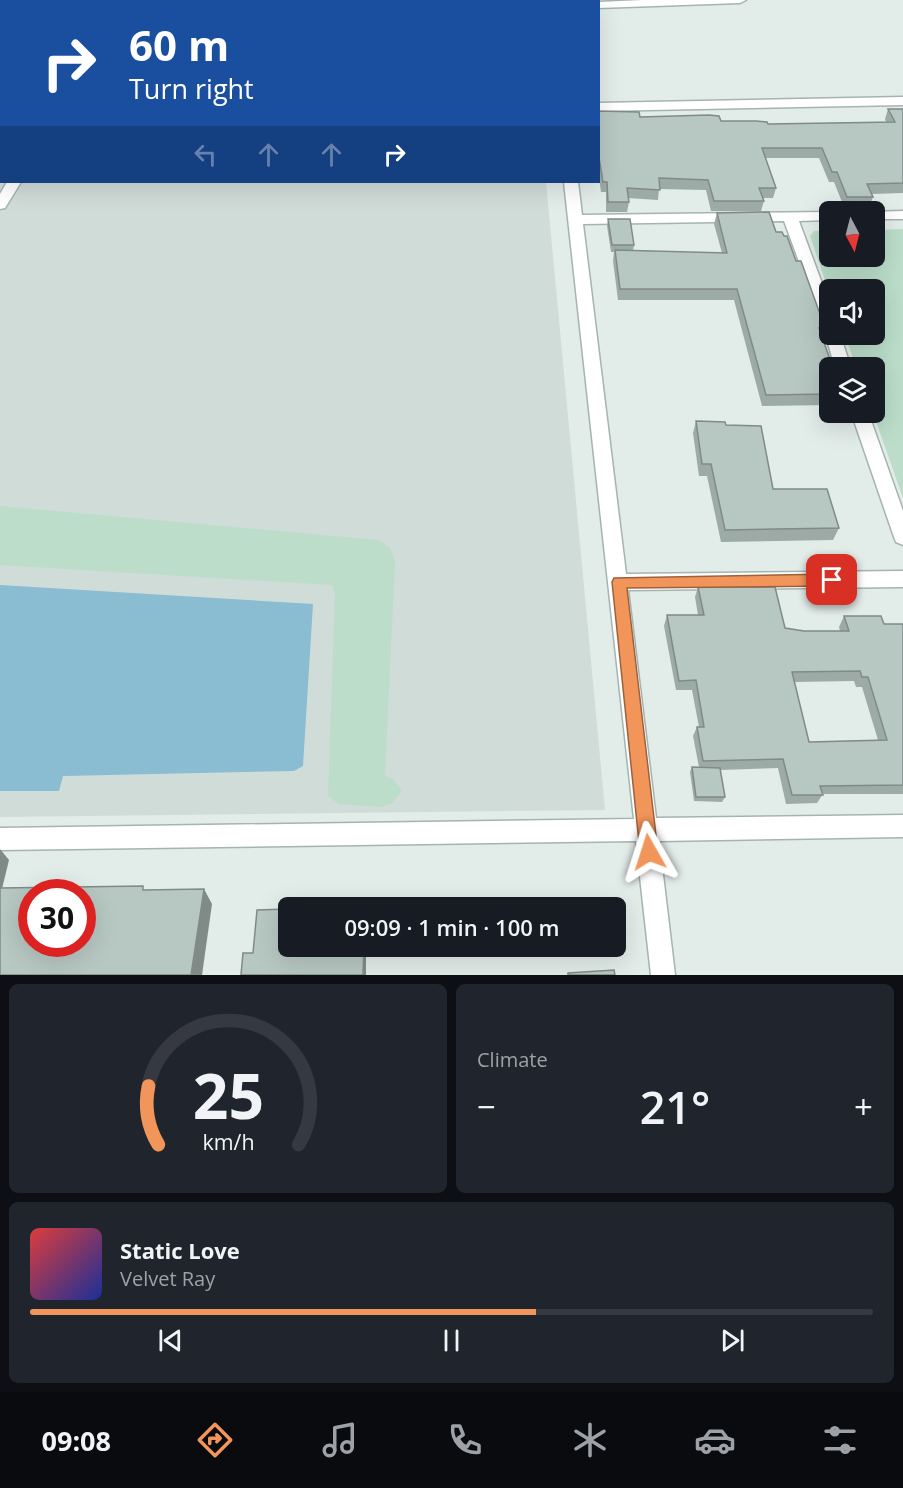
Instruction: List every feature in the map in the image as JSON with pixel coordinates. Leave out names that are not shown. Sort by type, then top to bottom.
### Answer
[{"type":"street","points":[[600,4],[740,0]]},
{"type":"street","points":[[600,107],[903,101]]},
{"type":"street","points":[[0,205],[13,183]]},
{"type":"street","points":[[571,183],[663,975]]},
{"type":"street","points":[[885,215],[903,215]]},
{"type":"street","points":[[576,220],[819,216]]},
{"type":"street","points":[[790,217],[819,297]]},
{"type":"street","points":[[863,423],[903,537]]},
{"type":"street","points":[[619,582],[903,579]]},
{"type":"street","points":[[0,839],[903,826]]},
{"type":"shaded area","points":[[0,183],[546,183],[605,810],[0,817]]},
{"type":"green space","points":[[903,229],[903,498],[877,423],[885,423],[885,357],[853,357],[848,345],[885,345],[885,279],[825,279],[821,267],[885,267],[885,230]]},
{"type":"green space","points":[[814,231],[819,231],[819,263],[810,236]]},
{"type":"green space","points":[[0,506],[378,540],[390,548],[395,561],[385,775],[394,780],[402,791],[391,804],[380,807],[339,804],[328,796],[335,595],[332,585],[0,565]]},
{"type":"water","points":[[0,585],[313,604],[303,766],[294,771],[63,776],[59,791],[0,791]]},
{"type":"building","points":[[888,109],[903,109],[903,183],[867,184],[873,197],[847,197],[837,172],[832,172],[822,148],[762,148],[776,188],[759,188],[764,201],[714,201],[708,180],[659,178],[660,190],[627,188],[629,202],[608,202],[607,182],[603,182],[600,163],[600,111],[639,112],[640,117],[709,115],[719,116],[721,121],[756,121],[768,124],[895,122]]},
{"type":"building","points":[[769,212],[776,232],[782,232],[784,236],[787,236],[796,261],[801,261],[819,311],[819,345],[825,345],[829,357],[819,357],[819,394],[766,395],[737,289],[620,289],[615,250],[727,253],[717,213]]},
{"type":"building","points":[[608,219],[630,219],[634,245],[612,245]]},
{"type":"building","points":[[696,421],[761,426],[773,489],[827,489],[839,528],[725,530],[711,464],[702,464]]},
{"type":"building","points":[[698,587],[775,587],[785,628],[804,631],[849,631],[844,616],[881,616],[884,624],[903,624],[903,785],[820,786],[823,795],[792,795],[783,759],[703,761],[697,727],[704,727],[696,680],[679,681],[667,615],[704,615]],"holes":[[[860,671],[862,677],[868,677],[887,740],[809,742],[792,672]]]},
{"type":"building","points":[[692,767],[720,768],[725,797],[696,797]]},
{"type":"building","points":[[143,886],[143,890],[204,889],[191,975],[0,975],[0,888],[18,888],[18,957],[96,957],[96,887]]},
{"type":"building","points":[[278,909],[278,957],[364,957],[363,975],[241,975],[243,953],[253,953],[257,910]]},
{"type":"building","points":[[614,970],[615,975],[568,975],[568,973]]},
{"type":"route","points":[[649,852],[619,582],[832,580]]}]
